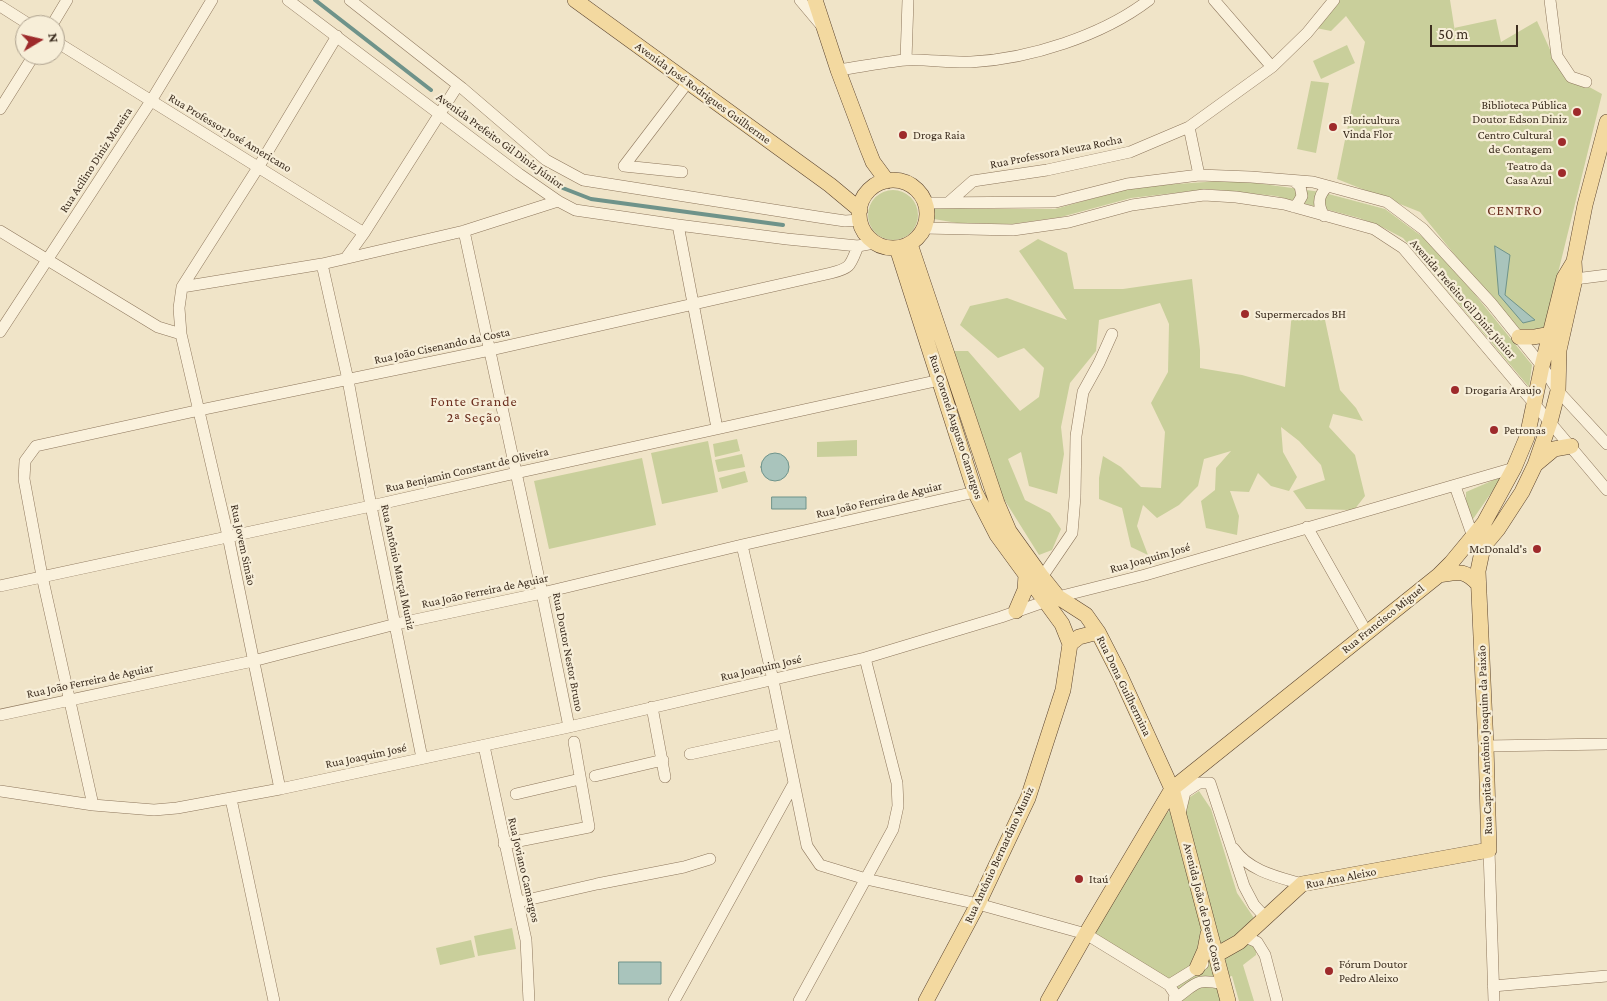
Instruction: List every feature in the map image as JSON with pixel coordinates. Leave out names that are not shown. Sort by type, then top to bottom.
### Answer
[{"type":"main road","name":"Avenida José Rodrigues Guilherme","points":[[575,0],[830,185],[860,215]]},
{"type":"main road","points":[[815,0],[838,70],[873,162],[887,181]]},
{"type":"main road","points":[[1574,261],[1607,122]]},
{"type":"main road","points":[[1596,169],[1607,154]]},
{"type":"main road","points":[[870,190],[879,183],[887,181],[904,182],[914,188],[922,196],[927,217],[919,237],[903,246],[890,248],[874,243],[864,230],[860,215],[870,190],[873,162]]},
{"type":"main road","name":"Avenida José Rodrigues Guilherme","points":[[830,185],[870,190]]},
{"type":"main road","name":"Rua Coronel Augusto Camargos","points":[[903,246],[940,380],[975,492],[998,535],[1026,575],[1051,599]]},
{"type":"main road","name":"Rua Coronel Augusto Camargos","points":[[903,246],[1008,531],[1042,577],[1070,644]]},
{"type":"main road","name":"Rua Francisco Miguel","points":[[1172,789],[1439,575],[1451,563],[1498,529],[1522,492],[1535,465],[1550,422],[1558,391],[1558,350],[1575,279],[1574,261]]},
{"type":"main road","name":"Rua Francisco Miguel","points":[[1478,542],[1484,522],[1514,468],[1527,436],[1564,278],[1574,261]]},
{"type":"main road","points":[[1519,337],[1550,334]]},
{"type":"main road","points":[[1535,465],[1554,449],[1571,446]]},
{"type":"main road","name":"Rua Capitão Antônio Joaquim da Paixão","points":[[1478,542],[1489,850]]},
{"type":"main road","points":[[1439,575],[1452,573],[1469,574],[1478,584]]},
{"type":"main road","points":[[1016,611],[1025,590],[1026,575]]},
{"type":"main road","name":"Rua Dona Guilhermina","points":[[1051,599],[1086,615],[1098,632],[1119,673],[1172,789]]},
{"type":"main road","points":[[1070,644],[1079,637],[1098,632]]},
{"type":"main road","name":"Rua Antônio Bernardino Muniz","points":[[926,1001],[978,904],[1028,798],[1063,690],[1070,644]]},
{"type":"main road","points":[[1048,1001],[1172,789]]},
{"type":"main road","name":"Avenida João de Deus Costa","points":[[1172,789],[1228,1001]]},
{"type":"main road","name":"Rua Ana Aleixo","points":[[1216,955],[1239,942],[1302,884],[1489,850]]},
{"type":"main road","points":[[1197,968],[1205,950],[1208,930]]},
{"type":"street","points":[[58,15],[67,0]]},
{"type":"street","name":"Rua Acilino Diniz Moreira","points":[[0,332],[151,101],[212,0]]},
{"type":"street","name":"Avenida Prefeito Gil Diniz Júnior","points":[[288,0],[520,174],[558,201],[575,210],[678,225],[858,246],[874,243]]},
{"type":"street","name":"Avenida Prefeito Gil Diniz Júnior","points":[[350,0],[458,85],[546,160],[583,180],[836,220],[860,215]]},
{"type":"street","points":[[800,0],[824,28]]},
{"type":"street","points":[[906,60],[908,0]]},
{"type":"street","points":[[838,70],[906,60],[971,62],[1031,53],[1087,35],[1134,11],[1148,0]]},
{"type":"street","points":[[1214,0],[1272,67]]},
{"type":"street","name":"Rua Professora Neuza Rocha","points":[[948,203],[973,181],[1047,170],[1130,152],[1189,127],[1272,67],[1307,33],[1334,0]]},
{"type":"street","points":[[1550,0],[1557,56],[1571,77],[1586,82]]},
{"type":"street","points":[[0,6],[15,16]]},
{"type":"street","points":[[182,287],[259,166],[336,36]]},
{"type":"street","name":"Rua Professor José Americano","points":[[65,46],[364,233]]},
{"type":"street","points":[[0,109],[28,65]]},
{"type":"street","points":[[682,172],[624,166],[688,82]]},
{"type":"street","points":[[346,258],[364,233],[458,85]]},
{"type":"street","points":[[1189,127],[1199,175]]},
{"type":"street","name":"Avenida Prefeito Gil Diniz Júnior","points":[[925,203],[1056,202],[1127,184],[1199,175],[1313,182],[1387,202],[1423,229],[1491,303],[1542,366],[1558,391],[1607,444]]},
{"type":"street","points":[[1294,181],[1300,186],[1302,196],[1294,208]]},
{"type":"street","points":[[1324,216],[1320,209],[1320,198],[1328,186]]},
{"type":"street","name":"Avenida Prefeito Gil Diniz Júnior","points":[[924,228],[1013,230],[1068,222],[1132,205],[1204,195],[1236,197],[1284,204],[1374,229],[1403,248],[1607,490]]},
{"type":"street","points":[[182,287],[322,264],[464,231],[558,201]]},
{"type":"street","points":[[678,225],[717,428]]},
{"type":"street","points":[[0,231],[158,327],[181,334]]},
{"type":"street","name":"Rua Doutor Nestor Bruno","points":[[464,231],[569,726]]},
{"type":"street","name":"Rua João Cisenando da Costa","points":[[42,576],[24,479],[26,461],[36,446],[490,350],[846,269],[852,262],[858,246]]},
{"type":"street","name":"Rua Antônio Marçal Muniz","points":[[322,264],[348,380],[371,506],[422,758]]},
{"type":"street","points":[[1575,279],[1607,276]]},
{"type":"street","name":"Rua Jovem Simão","points":[[182,287],[179,308],[181,334],[228,536],[280,789]]},
{"type":"street","points":[[1042,577],[1072,533],[1075,497],[1076,436],[1083,392],[1099,364],[1112,334]]},
{"type":"street","name":"Rua Benjamin Constant de Oliveira","points":[[0,586],[940,380]]},
{"type":"street","name":"Rua Joaquim José","points":[[0,791],[93,805],[154,810],[280,789],[484,746],[865,658],[1051,599],[1145,574],[1514,468]]},
{"type":"street","points":[[1455,486],[1478,542]]},
{"type":"street","name":"Rua João Ferreira de Aguiar","points":[[0,715],[253,661],[396,624],[975,492]]},
{"type":"street","points":[[1307,527],[1366,632]]},
{"type":"street","points":[[742,545],[773,680],[807,846],[820,865],[866,879],[978,904],[1086,934],[1169,985],[1175,994],[1175,1000]]},
{"type":"street","points":[[42,576],[93,805]]},
{"type":"street","points":[[799,1001],[893,829],[898,806],[896,783],[865,658]]},
{"type":"street","points":[[652,707],[665,777]]},
{"type":"street","points":[[690,754],[784,734]]},
{"type":"street","points":[[504,844],[589,827],[574,742]]},
{"type":"street","points":[[1486,746],[1607,744]]},
{"type":"street","name":"Rua Joviano Camargos","points":[[484,746],[526,940],[528,1001]]},
{"type":"street","points":[[595,776],[663,760]]},
{"type":"street","points":[[1204,764],[1244,886],[1254,905],[1266,918]]},
{"type":"street","points":[[516,794],[580,779]]},
{"type":"street","points":[[1180,814],[1185,792],[1199,783],[1210,783]]},
{"type":"street","points":[[674,1001],[794,785]]},
{"type":"street","points":[[231,798],[274,1001]]},
{"type":"street","points":[[1231,846],[1237,854],[1259,870],[1302,884]]},
{"type":"street","name":"Rua Capitão Antônio Joaquim da Paixão","points":[[1489,850],[1494,1001]]},
{"type":"street","points":[[518,902],[684,867],[710,859]]},
{"type":"street","points":[[1245,937],[1256,942],[1265,955],[1277,1001]]},
{"type":"street","points":[[1169,985],[1216,955]]},
{"type":"street","points":[[1493,986],[1607,976]]},
{"type":"street","points":[[1175,1000],[1200,981],[1206,980],[1223,984]]},
{"type":"green space","points":[[1339,0],[1450,0],[1454,28],[1496,19],[1501,42],[1537,21],[1552,54],[1571,77],[1602,94],[1544,330],[1523,333],[1476,281],[1420,212],[1337,179],[1365,42],[1346,16],[1331,31],[1316,28]]},
{"type":"green space","points":[[1347,45],[1355,63],[1321,79],[1313,61]]},
{"type":"green space","points":[[1311,81],[1329,83],[1316,153],[1297,149]]},
{"type":"green space","points":[[1234,180],[1321,192],[1385,209],[1424,238],[1473,292],[1532,365],[1529,387],[1403,238],[1359,218],[1276,196],[1209,189],[1131,198],[1061,217],[1012,224],[957,223],[934,219],[934,205],[970,209],[1055,209],[1134,187]]},
{"type":"green space","points":[[888,190],[898,190],[911,197],[918,210],[918,220],[911,233],[898,240],[888,240],[879,236],[872,229],[868,220],[868,210],[872,201],[879,194]]},
{"type":"green space","points":[[1038,239],[1067,253],[1074,289],[1123,289],[1192,279],[1200,350],[1200,368],[1242,375],[1285,387],[1292,312],[1325,320],[1340,390],[1356,408],[1363,421],[1333,414],[1329,427],[1355,455],[1365,496],[1354,510],[1306,509],[1293,491],[1325,480],[1321,465],[1299,441],[1281,427],[1283,452],[1297,477],[1289,491],[1271,486],[1258,473],[1249,492],[1230,491],[1239,516],[1237,535],[1206,528],[1201,501],[1215,490],[1216,468],[1231,451],[1204,459],[1198,486],[1179,505],[1157,518],[1143,505],[1137,526],[1148,555],[1131,547],[1122,508],[1099,499],[1099,478],[1103,456],[1121,467],[1141,487],[1161,488],[1165,432],[1151,403],[1168,372],[1169,324],[1160,303],[1099,320],[1096,351],[1070,383],[1061,427],[1064,454],[1057,494],[1029,486],[1021,452],[1008,459],[1025,500],[1050,513],[1061,529],[1052,550],[1039,555],[1002,496],[954,351],[968,351],[1020,411],[1039,397],[1044,368],[1024,348],[998,358],[960,325],[970,306],[1007,298],[1067,320],[1019,251]]},
{"type":"green space","points":[[737,439],[740,451],[715,457],[713,444]]},
{"type":"green space","points":[[857,440],[857,456],[817,457],[817,442]]},
{"type":"green space","points":[[708,441],[718,492],[662,504],[651,453]]},
{"type":"green space","points":[[742,454],[745,467],[718,472],[715,460]]},
{"type":"green space","points":[[642,458],[656,525],[549,549],[534,481]]},
{"type":"green space","points":[[745,471],[748,482],[722,489],[719,478]]},
{"type":"green space","points":[[1503,476],[1473,519],[1466,508],[1466,492]]},
{"type":"green space","points":[[1199,791],[1211,809],[1237,893],[1256,921],[1256,955],[1243,965],[1254,1001],[1239,1001],[1232,976],[1216,980],[1223,1001],[1183,1001],[1093,937],[1156,820]]},
{"type":"green space","points":[[512,928],[516,949],[478,956],[474,936]]},
{"type":"green space","points":[[471,940],[475,957],[440,965],[436,948]]},
{"type":"water","points":[[1495,246],[1510,255],[1505,295],[1535,320],[1523,323],[1499,295]]},
{"type":"water","points":[[775,453],[785,457],[789,467],[785,477],[775,481],[765,477],[761,467],[765,457]]},
{"type":"water","points":[[772,497],[806,497],[806,509],[772,509]]},
{"type":"water","points":[[619,962],[661,962],[661,984],[619,984]]},
{"type":"waterway","points":[[315,0],[431,90]]},
{"type":"waterway","points":[[463,114],[555,185],[591,199],[783,225]]},
{"type":"place","name":"Biblioteca Pública Doutor Edson Diniz","points":[[1577,112]]},
{"type":"place","name":"Floricultura Vinda Flor","points":[[1333,127]]},
{"type":"place","name":"Droga Raia","points":[[903,135]]},
{"type":"place","name":"Centro Cultural de Contagem","points":[[1562,142]]},
{"type":"place","name":"Teatro da Casa Azul","points":[[1562,173]]},
{"type":"place","name":"Supermercados BH","points":[[1245,314]]},
{"type":"place","name":"Drogaria Araujo","points":[[1455,390]]},
{"type":"place","name":"Petronas","points":[[1494,430]]},
{"type":"place","name":"McDonald's","points":[[1537,549]]},
{"type":"place","name":"Itaú","points":[[1079,879]]},
{"type":"place","name":"Fórum Doutor Pedro Aleixo","points":[[1329,971]]},
{"type":"district","name":"CENTRO","points":[[1515,211]]},
{"type":"district","name":"Fonte Grande 2ª Seção","points":[[474,410]]}]
